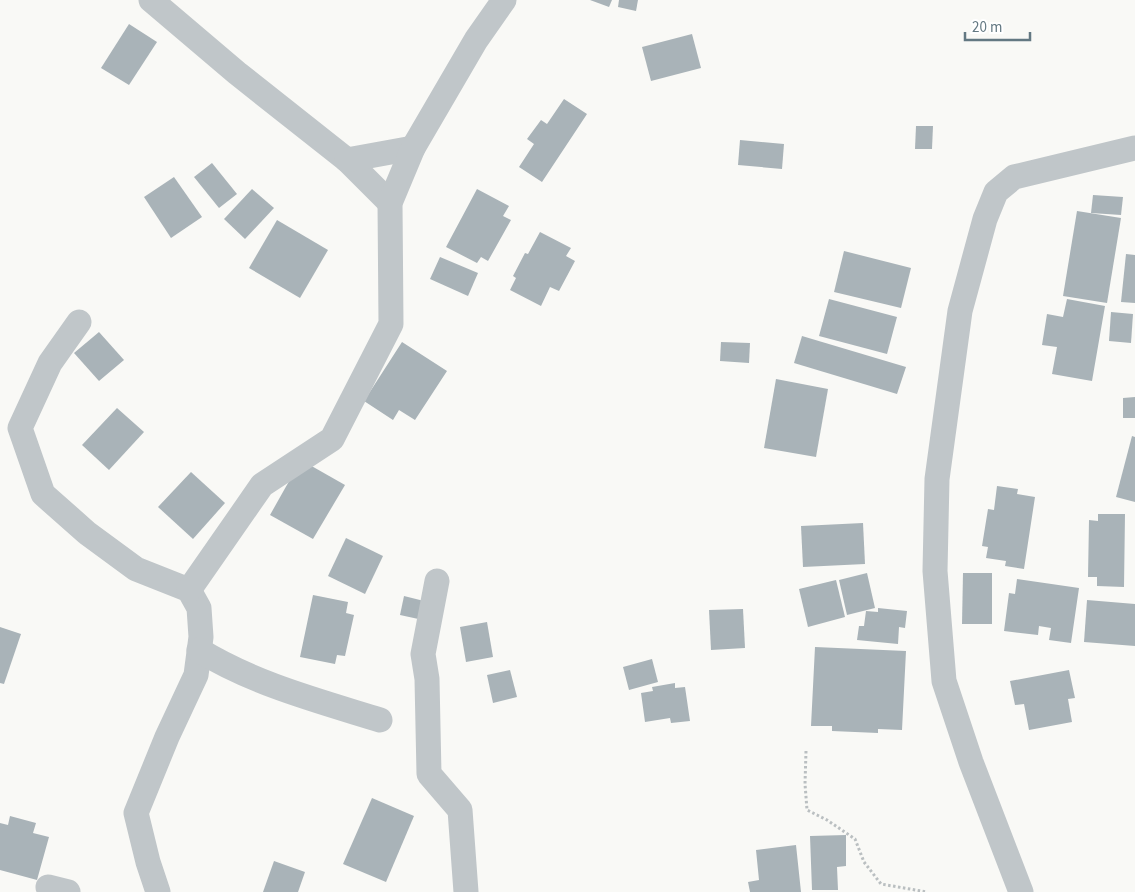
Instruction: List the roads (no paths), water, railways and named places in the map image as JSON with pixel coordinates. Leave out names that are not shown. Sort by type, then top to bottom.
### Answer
[{"type":"street","points":[[151,0],[237,74],[348,160],[390,203]]},
{"type":"street","points":[[189,590],[262,485],[332,439],[391,324],[390,203],[413,148],[476,40],[504,0]]},
{"type":"street","points":[[348,160],[413,148]]},
{"type":"street","points":[[1021,892],[971,762],[944,681],[935,571],[937,479],[960,311],[985,219],[996,192],[1014,178],[1135,148]]},
{"type":"street","points":[[80,322],[50,362],[20,428],[43,494],[88,533],[136,569],[189,590],[200,608],[201,636],[196,676],[167,737],[136,812],[148,862],[158,892]]},
{"type":"street","points":[[437,581],[424,654],[427,679],[429,774],[460,810],[466,892]]},
{"type":"street","points":[[199,650],[224,665],[295,693],[380,720]]}]
